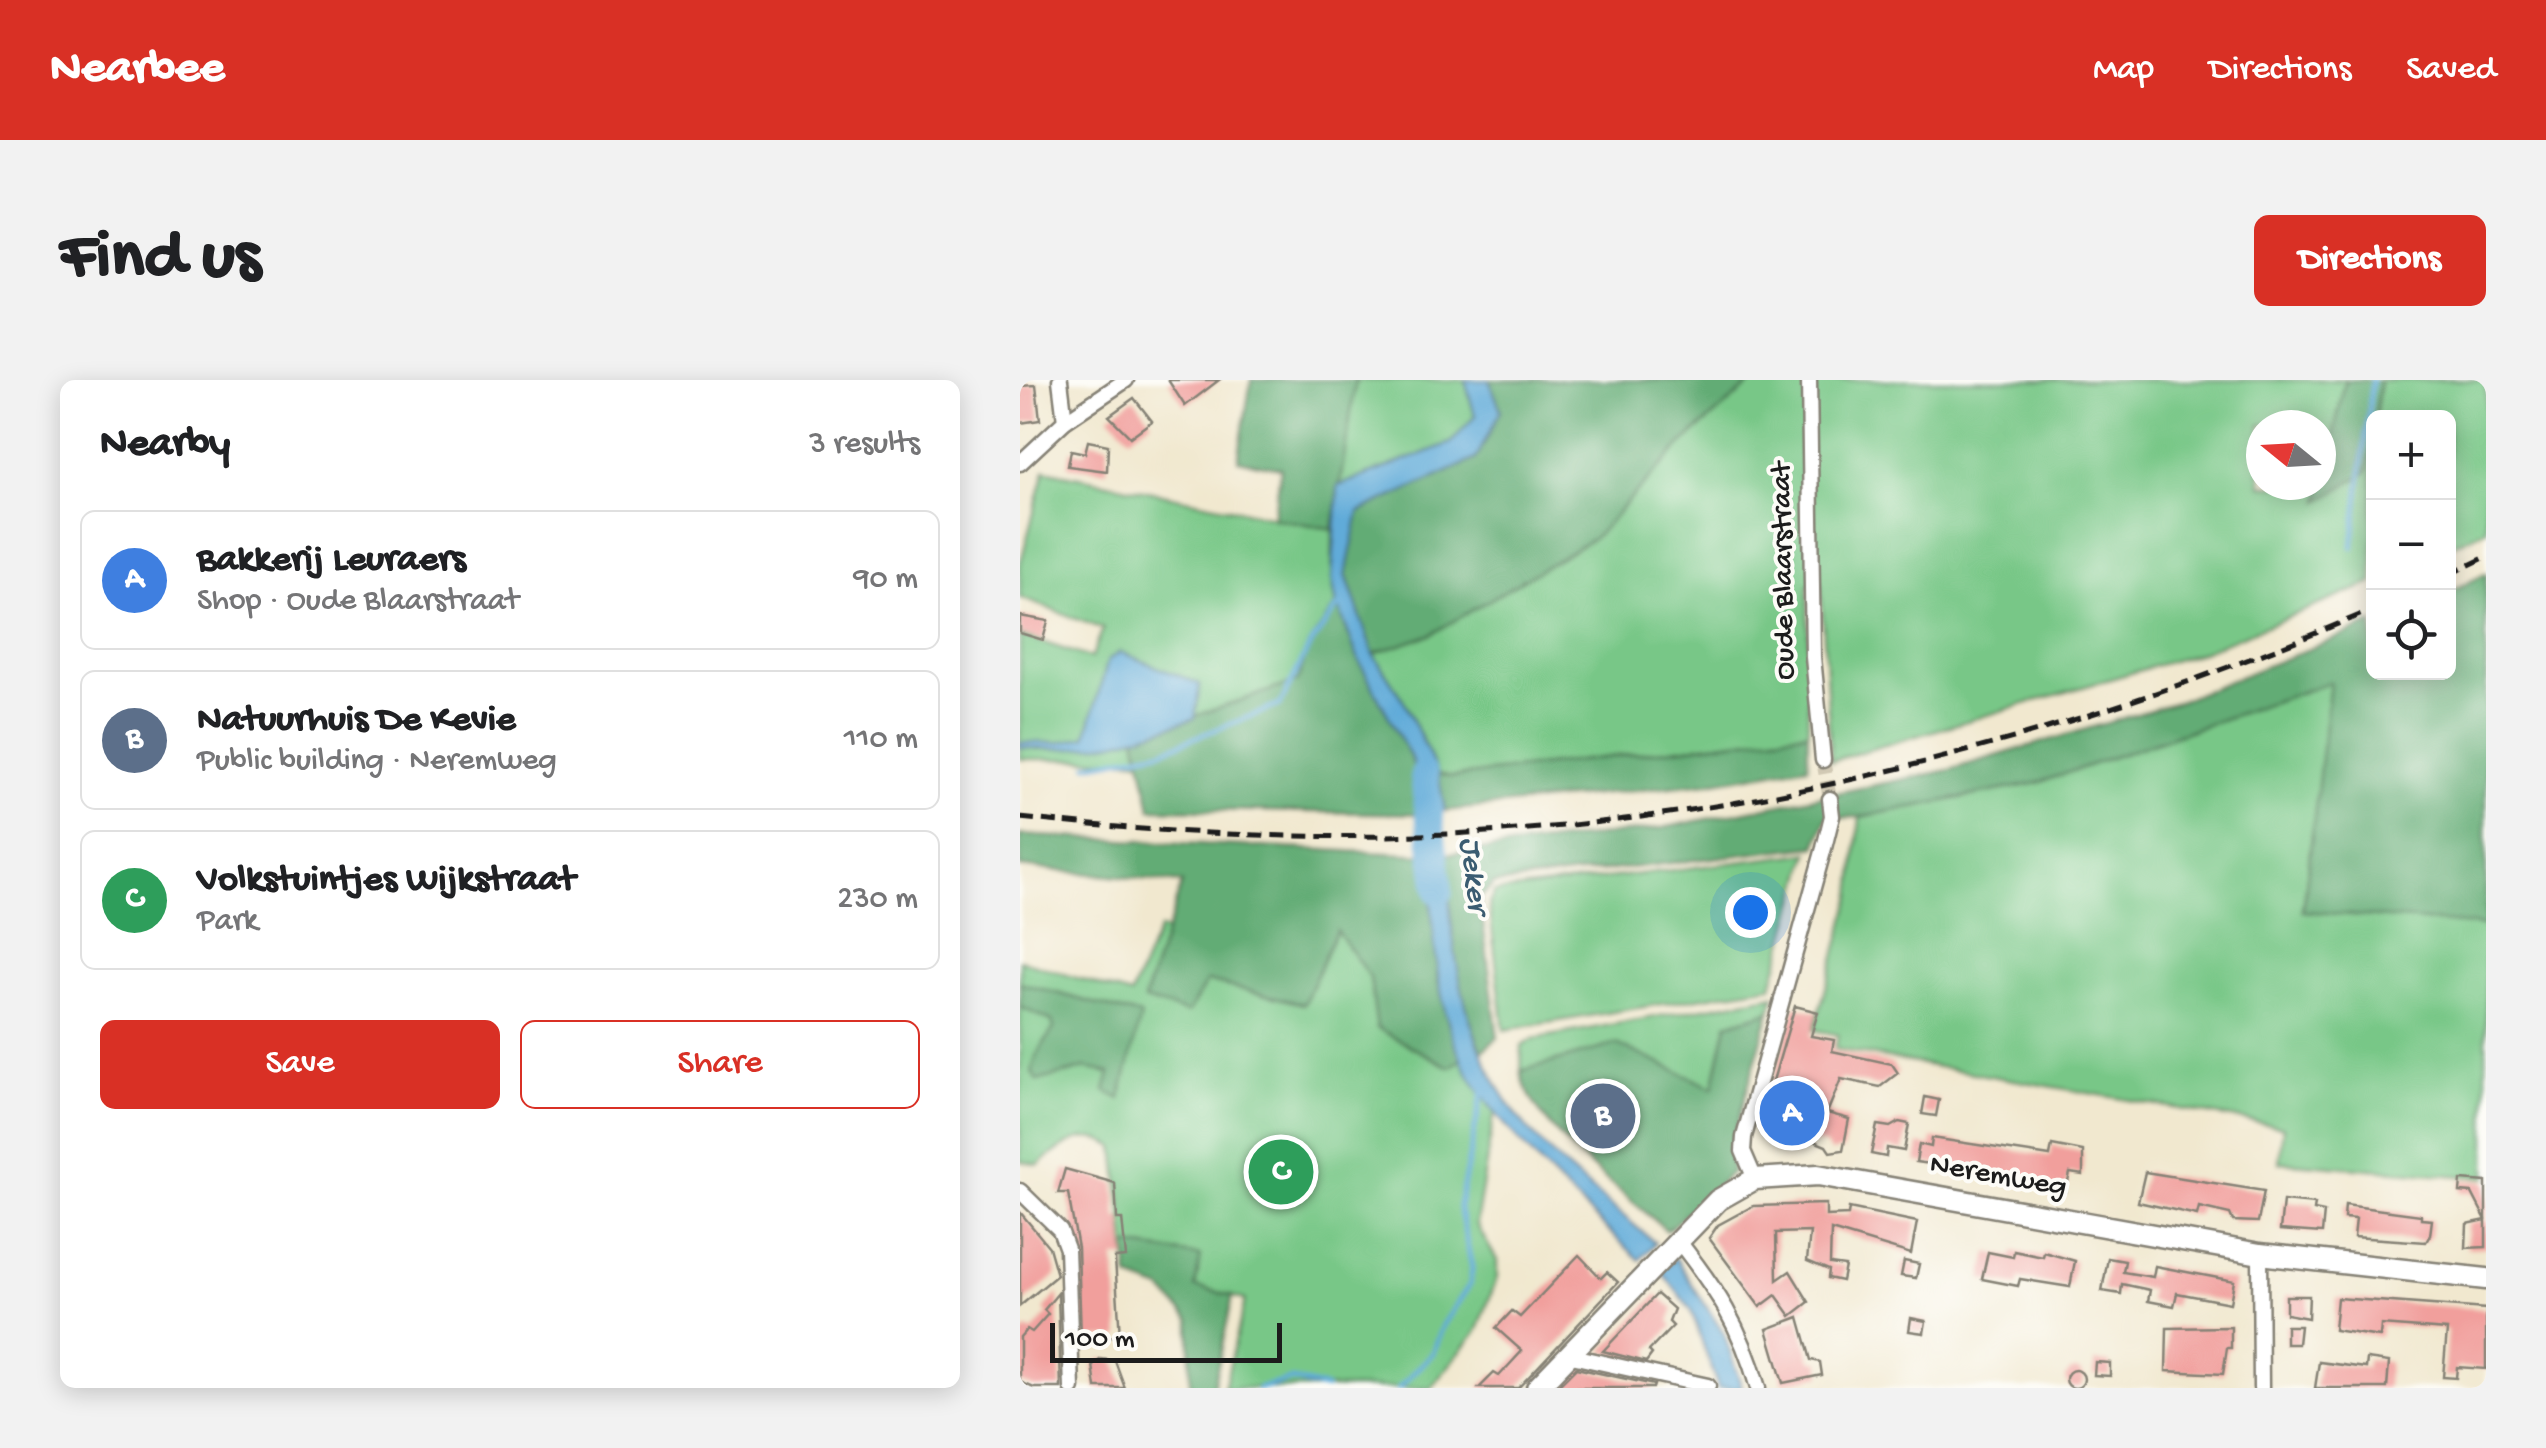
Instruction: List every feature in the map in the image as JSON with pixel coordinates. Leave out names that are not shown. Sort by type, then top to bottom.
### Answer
[{"type":"street","points":[[1060,380],[1065,421]]},
{"type":"street","points":[[1020,463],[1065,421],[1126,380]]},
{"type":"street","name":"Oude Blaarstraat","points":[[1809,380],[1813,657],[1823,760]]},
{"type":"street","points":[[1755,1179],[1743,1151],[1744,1137],[1824,848],[1832,816],[1830,799]]},
{"type":"street","name":"Neremweg","points":[[1536,1388],[1718,1200],[1755,1179],[1818,1175],[2260,1254],[2486,1279]]},
{"type":"street","points":[[1020,1190],[1060,1230],[1067,1249],[1072,1388]]},
{"type":"street","points":[[1672,1244],[1724,1299],[1743,1337],[1758,1388]]},
{"type":"street","points":[[2260,1254],[2260,1388]]},
{"type":"street","points":[[1567,1355],[1708,1386]]},
{"type":"green space","points":[[1251,380],[1356,380],[1333,529],[1273,518],[1281,468],[1238,460]]},
{"type":"green space","points":[[1356,380],[1465,380],[1475,416],[1451,443],[1338,486]]},
{"type":"green space","points":[[1489,380],[1755,380],[1682,444],[1594,538],[1430,635],[1373,654],[1346,575],[1358,512],[1476,459],[1501,410]]},
{"type":"green space","points":[[1755,380],[2345,380],[2336,425],[2336,410],[2246,410],[2246,500],[2336,500],[2336,491],[2366,472],[2366,586],[2199,653],[1831,761],[1821,586],[1808,585],[1808,732],[1452,777],[1438,774],[1404,701],[1373,654],[1430,635],[1682,444]]},
{"type":"green space","points":[[2345,380],[2380,380],[2376,410],[2366,410],[2366,472],[2336,491],[2336,424]]},
{"type":"green space","points":[[2380,380],[2486,380],[2486,529],[2456,544],[2456,410],[2376,410]]},
{"type":"green space","points":[[1045,470],[1333,529],[1332,579],[1337,604],[1308,646],[1299,681],[1136,737],[1141,760],[1020,759],[1020,635],[1091,658],[1103,629],[1020,598],[1020,565]]},
{"type":"green space","points":[[2486,573],[2486,926],[2303,911],[2330,682],[2038,783],[1860,817],[1827,818],[1816,846],[1494,884],[1480,898],[1498,1038],[1482,1051],[1465,1003],[1455,954],[1447,854],[1662,828],[1949,770],[2177,702],[2366,626],[2366,680],[2456,680],[2456,588]]},
{"type":"green space","points":[[1337,604],[1359,661],[1413,762],[1420,814],[1151,809],[1136,736],[1298,681],[1308,646]]},
{"type":"green space","points":[[2331,682],[2303,910],[2486,926],[2486,1178],[2279,1162],[2283,1127],[1835,1049],[1838,1035],[1814,1030],[1852,895],[1860,817],[2038,783]]},
{"type":"green space","points":[[1808,732],[1808,766],[1709,783],[1445,811],[1438,774],[1452,777]]},
{"type":"green space","points":[[1020,835],[1428,855],[1438,981],[1461,1060],[1450,1067],[1377,1028],[1370,978],[1336,930],[1304,1004],[1207,981],[1188,1013],[1144,1000],[1182,883],[1020,867]]},
{"type":"green space","points":[[1809,853],[1772,986],[1504,1030],[1489,904],[1494,892]]},
{"type":"green space","points":[[1159,929],[1167,931],[1145,1000],[1206,981],[1304,1004],[1336,929],[1370,978],[1377,1028],[1449,1067],[1461,1060],[1495,1110],[1476,1224],[1497,1260],[1497,1278],[1478,1330],[1431,1388],[1224,1388],[1245,1300],[1195,1287],[1200,1256],[1126,1245],[1115,1147],[1104,1141],[1084,1139],[1066,1145],[1038,1165],[1020,1161],[1020,1007],[1052,1021],[1054,1029],[1044,1043],[1066,1074],[1085,1068],[1111,1073],[1141,1016],[1020,983],[1020,960],[1131,995]]},
{"type":"green space","points":[[1020,983],[1141,1016],[1120,1099],[1105,1091],[1110,1073],[1085,1068],[1037,1081],[1032,1072],[1036,1056],[1054,1028],[1052,1021],[1020,1007]]},
{"type":"green space","points":[[1775,995],[1770,1011],[1727,1024],[1713,1088],[1617,1044],[1521,1071],[1522,1046],[1533,1039]]},
{"type":"green space","points":[[1770,1011],[1732,1143],[1732,1172],[1667,1231],[1560,1136],[1528,1093],[1521,1071],[1617,1044],[1713,1088],[1727,1024]]},
{"type":"green space","points":[[1126,1245],[1201,1256],[1195,1287],[1233,1296],[1213,1388],[1190,1388],[1190,1320],[1162,1290],[1129,1278]]},
{"type":"water","points":[[1465,380],[1489,380],[1501,410],[1476,459],[1359,512],[1346,575],[1373,654],[1404,701],[1438,774],[1445,811],[1420,814],[1413,762],[1359,661],[1336,601],[1332,579],[1338,486],[1451,443],[1475,416]]},
{"type":"water","points":[[1120,652],[1200,684],[1195,718],[1130,739],[1088,747],[1020,747],[1020,742],[1057,743],[1086,737],[1108,660]]},
{"type":"water","points":[[1447,854],[1457,963],[1464,999],[1488,1067],[1506,1099],[1542,1144],[1655,1243],[1640,1260],[1515,1137],[1461,1059],[1445,1010],[1431,907],[1428,855]]},
{"type":"water","points":[[1675,1257],[1724,1334],[1742,1388],[1718,1388],[1691,1310],[1662,1272]]},
{"type":"building","points":[[1168,380],[1219,380],[1185,406]]},
{"type":"building","points":[[1036,385],[1040,420],[1020,423],[1020,386]]},
{"type":"building","points":[[1134,398],[1152,421],[1130,437],[1109,416]]},
{"type":"building","points":[[1088,441],[1108,445],[1107,471],[1068,466],[1071,450],[1085,453]]},
{"type":"building","points":[[1020,616],[1048,621],[1043,640],[1020,633]]},
{"type":"building","points":[[1795,1006],[1818,1012],[1811,1036],[1834,1040],[1832,1051],[1892,1064],[1898,1073],[1880,1087],[1841,1079],[1827,1113],[1849,1119],[1843,1150],[1830,1152],[1826,1146],[1773,1124],[1772,1128],[1760,1125]]},
{"type":"building","points":[[1588,1089],[1632,1127],[1618,1143],[1574,1104]]},
{"type":"building","points":[[1925,1097],[1939,1100],[1936,1116],[1922,1114]]},
{"type":"building","points":[[1899,1122],[1909,1124],[1904,1151],[1887,1148],[1886,1157],[1871,1154],[1877,1125],[1890,1127]]},
{"type":"building","points":[[1932,1138],[2050,1156],[2052,1145],[2083,1151],[2083,1175],[2070,1173],[2066,1191],[2019,1182],[2020,1177],[1916,1162],[1919,1144],[1931,1147]]},
{"type":"building","points":[[1065,1169],[1115,1183],[1117,1219],[1122,1219],[1126,1257],[1115,1258],[1120,1337],[1081,1338],[1078,1248],[1068,1193],[1058,1193]]},
{"type":"building","points":[[2145,1172],[2264,1191],[2258,1222],[2233,1221],[2230,1214],[2199,1207],[2197,1215],[2138,1202]]},
{"type":"building","points":[[2461,1180],[2486,1182],[2486,1220],[2472,1193],[2460,1192]]},
{"type":"building","points":[[2283,1201],[2315,1204],[2314,1210],[2324,1212],[2322,1233],[2280,1230]]},
{"type":"building","points":[[1826,1204],[1826,1216],[1848,1215],[1849,1208],[1917,1222],[1911,1254],[1831,1230],[1830,1264],[1845,1266],[1842,1281],[1828,1278],[1829,1270],[1807,1261],[1810,1232],[1776,1233],[1777,1280],[1790,1271],[1809,1302],[1791,1316],[1776,1295],[1760,1307],[1709,1238],[1718,1225],[1753,1206]]},
{"type":"building","points":[[2345,1205],[2421,1215],[2421,1219],[2432,1220],[2430,1235],[2426,1242],[2354,1237],[2356,1219],[2344,1218]]},
{"type":"building","points":[[1020,1212],[1049,1247],[1057,1275],[1020,1306]]},
{"type":"building","points":[[2486,1220],[2486,1247],[2466,1248],[2467,1224]]},
{"type":"building","points":[[2014,1251],[2043,1257],[2044,1252],[2075,1261],[2070,1287],[2020,1279],[2018,1286],[1982,1279],[1988,1252],[2013,1257]]},
{"type":"building","points":[[1579,1255],[1601,1278],[1607,1272],[1618,1282],[1518,1388],[1479,1388],[1494,1373],[1499,1376],[1522,1351],[1496,1328],[1512,1311],[1520,1317]]},
{"type":"building","points":[[2108,1258],[2125,1261],[2123,1272],[2153,1277],[2155,1266],[2234,1281],[2230,1303],[2177,1293],[2174,1306],[2148,1301],[2150,1290],[2122,1284],[2121,1294],[2102,1291]]},
{"type":"building","points":[[1904,1261],[1919,1264],[1916,1278],[1901,1276]]},
{"type":"building","points":[[1058,1293],[1061,1388],[1034,1388],[1020,1382],[1020,1337],[1027,1329],[1032,1332],[1048,1314],[1044,1310]]},
{"type":"building","points":[[1657,1294],[1674,1309],[1669,1322],[1673,1326],[1649,1351],[1652,1354],[1646,1362],[1603,1351]]},
{"type":"building","points":[[2286,1296],[2309,1296],[2308,1318],[2286,1314]]},
{"type":"building","points":[[2337,1298],[2486,1309],[2486,1369],[2457,1367],[2456,1378],[2443,1377],[2447,1330],[2381,1325],[2380,1337],[2334,1330]]},
{"type":"building","points":[[1799,1317],[1811,1360],[1820,1362],[1822,1375],[1783,1383],[1767,1329]]},
{"type":"building","points":[[1911,1318],[1926,1321],[1924,1333],[1909,1331]]},
{"type":"building","points":[[2286,1326],[2300,1326],[2298,1344],[2286,1344]]},
{"type":"building","points":[[2231,1327],[2231,1348],[2227,1348],[2223,1374],[2166,1371],[2167,1328]]},
{"type":"building","points":[[1101,1359],[1115,1361],[1125,1388],[1096,1388],[1093,1365]]},
{"type":"building","points":[[2367,1359],[2389,1362],[2387,1388],[2315,1388],[2319,1362],[2366,1368]]},
{"type":"building","points":[[2095,1362],[2110,1363],[2110,1376],[2094,1375]]},
{"type":"building","points":[[1576,1368],[1654,1385],[1556,1388]]},
{"type":"building","points":[[2075,1370],[2084,1379],[2075,1388],[2066,1379]]},
{"type":"waterway","points":[[2353,547],[2372,380]]},
{"type":"waterway","points":[[1088,765],[1160,751],[1280,705],[1309,647],[1341,602]]},
{"type":"waterway","name":"Jeker","points":[[1424,775],[1439,891]]},
{"type":"waterway","points":[[1399,1388],[1433,1353],[1443,1325],[1470,1284],[1472,1268],[1459,1206],[1483,1089]]},
{"type":"waterway","points":[[1259,1388],[1291,1380],[1325,1388]]},
{"type":"tunnel","points":[[1823,760],[1830,799]]},
{"type":"railway","points":[[2456,571],[2486,557]]},
{"type":"railway","points":[[1020,818],[1220,834],[1371,836],[1544,828],[1666,813],[1787,793],[2026,734],[2144,697],[2366,612]]},
{"type":"place","name":"Bakkerij Leuraers","points":[[1792,1113]]},
{"type":"place","name":"Natuurhuis De Kevie","points":[[1603,1116]]},
{"type":"place","name":"Volkstuintjes Wijkstraat","points":[[1281,1172]]}]
